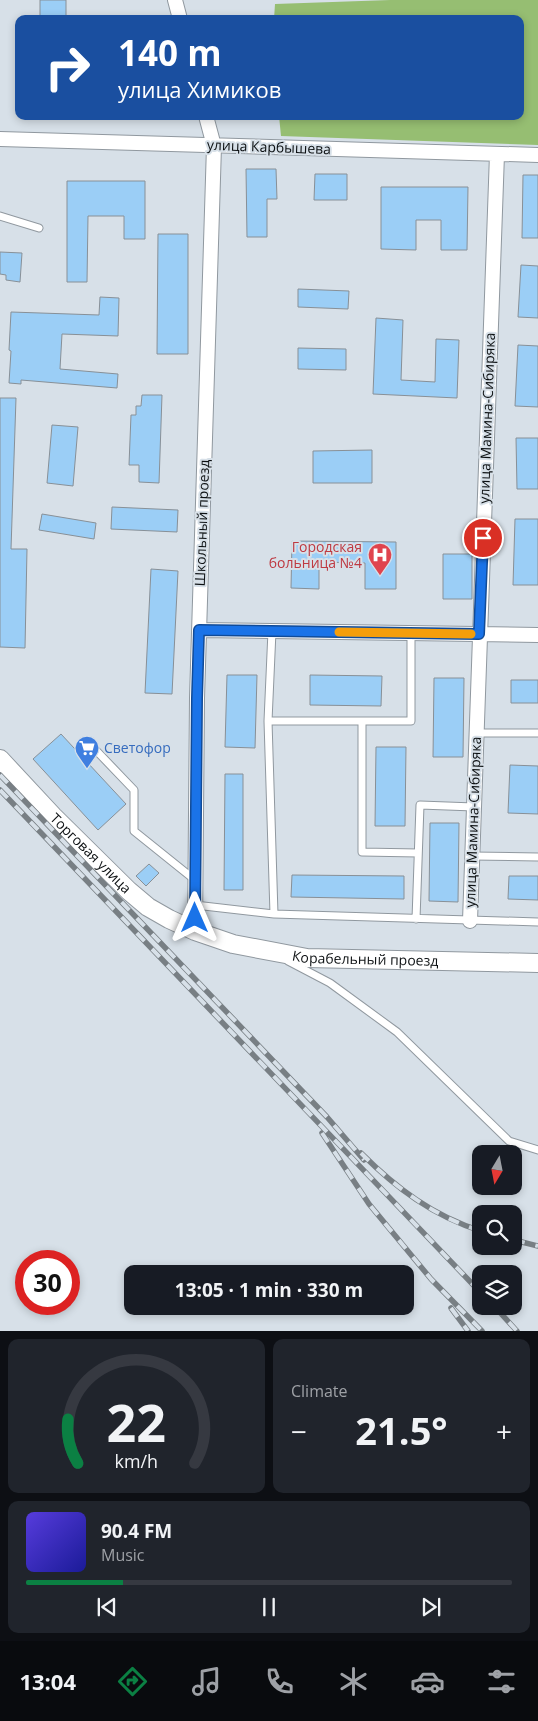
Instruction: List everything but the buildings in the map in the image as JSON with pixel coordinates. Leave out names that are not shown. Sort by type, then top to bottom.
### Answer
[{"type":"street","points":[[175,0],[179,15]]},
{"type":"street","name":"Школьный проезд","points":[[195,931],[199,630],[214,146],[207,120]]},
{"type":"street","name":"улица Карбышева","points":[[0,139],[538,155]]},
{"type":"street","name":"улица Мамина-Сибиряка","points":[[470,921],[497,154]]},
{"type":"street","points":[[199,630],[538,635]]},
{"type":"street","name":"Торговая улица","points":[[0,759],[53,816],[129,891],[148,907],[195,931]]},
{"type":"street","name":"Корабельный проезд","points":[[195,931],[233,944],[275,954],[307,958],[538,963]]},
{"type":"lane","points":[[0,216],[39,228]]},
{"type":"lane","points":[[272,631],[268,721],[274,914]]},
{"type":"lane","points":[[268,721],[411,721],[411,633]]},
{"type":"lane","points":[[362,721],[362,852],[418,853]]},
{"type":"lane","points":[[476,733],[538,733]]},
{"type":"lane","points":[[89,743],[134,790],[134,831],[195,880]]},
{"type":"lane","points":[[416,919],[420,805],[474,807]]},
{"type":"lane","points":[[472,856],[538,857]]},
{"type":"lane","points":[[195,905],[274,914],[538,922]]},
{"type":"lane","points":[[275,954],[330,982],[397,1032],[509,1142],[538,1150]]},
{"type":"green space","points":[[390,0],[538,0],[538,145],[281,136],[279,120],[524,120],[524,15],[274,15],[275,4]]},
{"type":"railway","points":[[0,775],[327,1117],[364,1160]]},
{"type":"railway","points":[[0,790],[472,1284]]},
{"type":"railway","points":[[322,1133],[369,1204],[431,1279],[482,1331]]},
{"type":"railway","points":[[361,1153],[416,1200],[472,1228]]},
{"type":"railway","points":[[522,1242],[538,1246]]},
{"type":"railway","points":[[451,1308],[468,1331]]},
{"type":"railway","points":[[502,1315],[517,1331]]},
{"type":"slow traffic","points":[[339,632],[471,634]]},
{"type":"place","name":"Городская больница №4","points":[[380,576]]},
{"type":"place","name":"Светофор","points":[[87,769]]},
{"type":"route","points":[[195,918],[199,630],[479,634],[483,538]]}]
